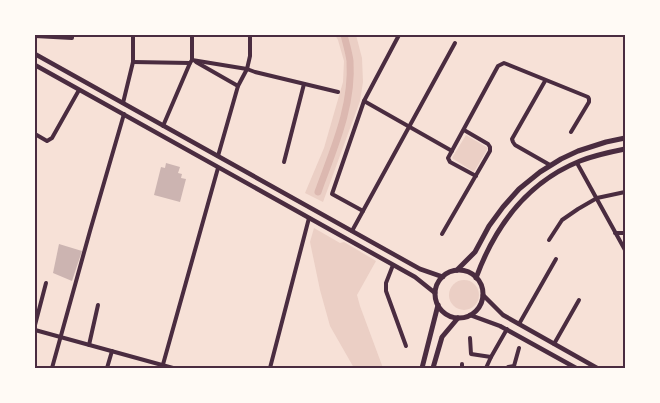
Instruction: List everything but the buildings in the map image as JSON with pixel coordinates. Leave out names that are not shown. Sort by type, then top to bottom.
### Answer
[{"type":"main road","points":[[457,270],[475,252],[502,207],[519,189],[550,165],[578,151],[625,138]]},
{"type":"main road","points":[[476,278],[484,257],[498,232],[526,196],[565,168],[608,152],[625,149]]},
{"type":"main road","points":[[457,270],[469,273],[476,278],[480,283],[483,295],[479,307],[470,315],[458,318],[446,314],[438,305],[435,293],[436,287],[443,277],[449,272],[457,270]]},
{"type":"main road","points":[[422,368],[438,305]]},
{"type":"main road","points":[[433,368],[442,337],[458,318]]},
{"type":"street","points":[[123,103],[133,62],[133,35]]},
{"type":"street","points":[[164,126],[191,62],[192,35]]},
{"type":"street","points":[[218,156],[238,86],[247,69],[250,56],[250,35]]},
{"type":"street","points":[[363,211],[332,194],[364,101],[399,35]]},
{"type":"street","points":[[35,36],[72,37]]},
{"type":"street","points":[[352,231],[455,43]]},
{"type":"street","points":[[35,54],[420,269],[443,277]]},
{"type":"street","points":[[36,66],[40,65],[42,58]]},
{"type":"street","points":[[133,62],[191,62],[247,69],[338,92]]},
{"type":"street","points":[[191,62],[238,86]]},
{"type":"street","points":[[476,176],[450,162],[448,158],[498,66],[501,64],[504,63],[588,97],[590,99],[571,132]]},
{"type":"street","points":[[36,66],[415,277],[435,293]]},
{"type":"street","points":[[64,82],[64,78],[70,74]]},
{"type":"street","points":[[545,81],[512,142],[550,165]]},
{"type":"street","points":[[284,162],[304,84]]},
{"type":"street","points":[[35,134],[47,141],[52,138],[79,90]]},
{"type":"street","points":[[364,101],[452,151]]},
{"type":"street","points":[[52,368],[124,114]]},
{"type":"street","points":[[442,234],[490,151],[488,144],[464,130]]},
{"type":"street","points":[[577,163],[625,250]]},
{"type":"street","points":[[162,367],[218,168]]},
{"type":"street","points":[[549,240],[562,220],[578,209],[597,198],[625,192]]},
{"type":"street","points":[[270,368],[309,218]]},
{"type":"street","points":[[615,233],[625,233]]},
{"type":"street","points":[[519,324],[556,259]]},
{"type":"street","points":[[393,265],[386,283],[386,291],[406,346]]},
{"type":"street","points":[[35,325],[46,283]]},
{"type":"street","points":[[483,295],[503,315],[597,368]]},
{"type":"street","points":[[554,344],[579,300]]},
{"type":"street","points":[[89,345],[98,305]]},
{"type":"street","points":[[470,315],[507,329],[576,368]]},
{"type":"street","points":[[486,368],[507,329]]},
{"type":"street","points":[[35,330],[162,367],[173,368]]},
{"type":"street","points":[[470,338],[471,354],[491,357]]},
{"type":"street","points":[[508,368],[514,366],[519,348]]},
{"type":"street","points":[[107,368],[112,351]]},
{"type":"shaded area","points":[[335,35],[356,35],[362,58],[363,82],[360,101],[323,202],[305,193],[324,148],[343,82],[344,61]]},
{"type":"shaded area","points":[[466,135],[488,148],[474,172],[452,158]]},
{"type":"shaded area","points":[[314,228],[340,243],[344,242],[376,261],[357,295],[383,368],[354,368],[330,326],[310,242]]},
{"type":"shaded area","points":[[464,280],[475,284],[479,295],[475,306],[464,310],[453,306],[449,295],[453,284]]},
{"type":"waterway","points":[[318,192],[341,128],[348,95],[350,61],[344,35]]}]
